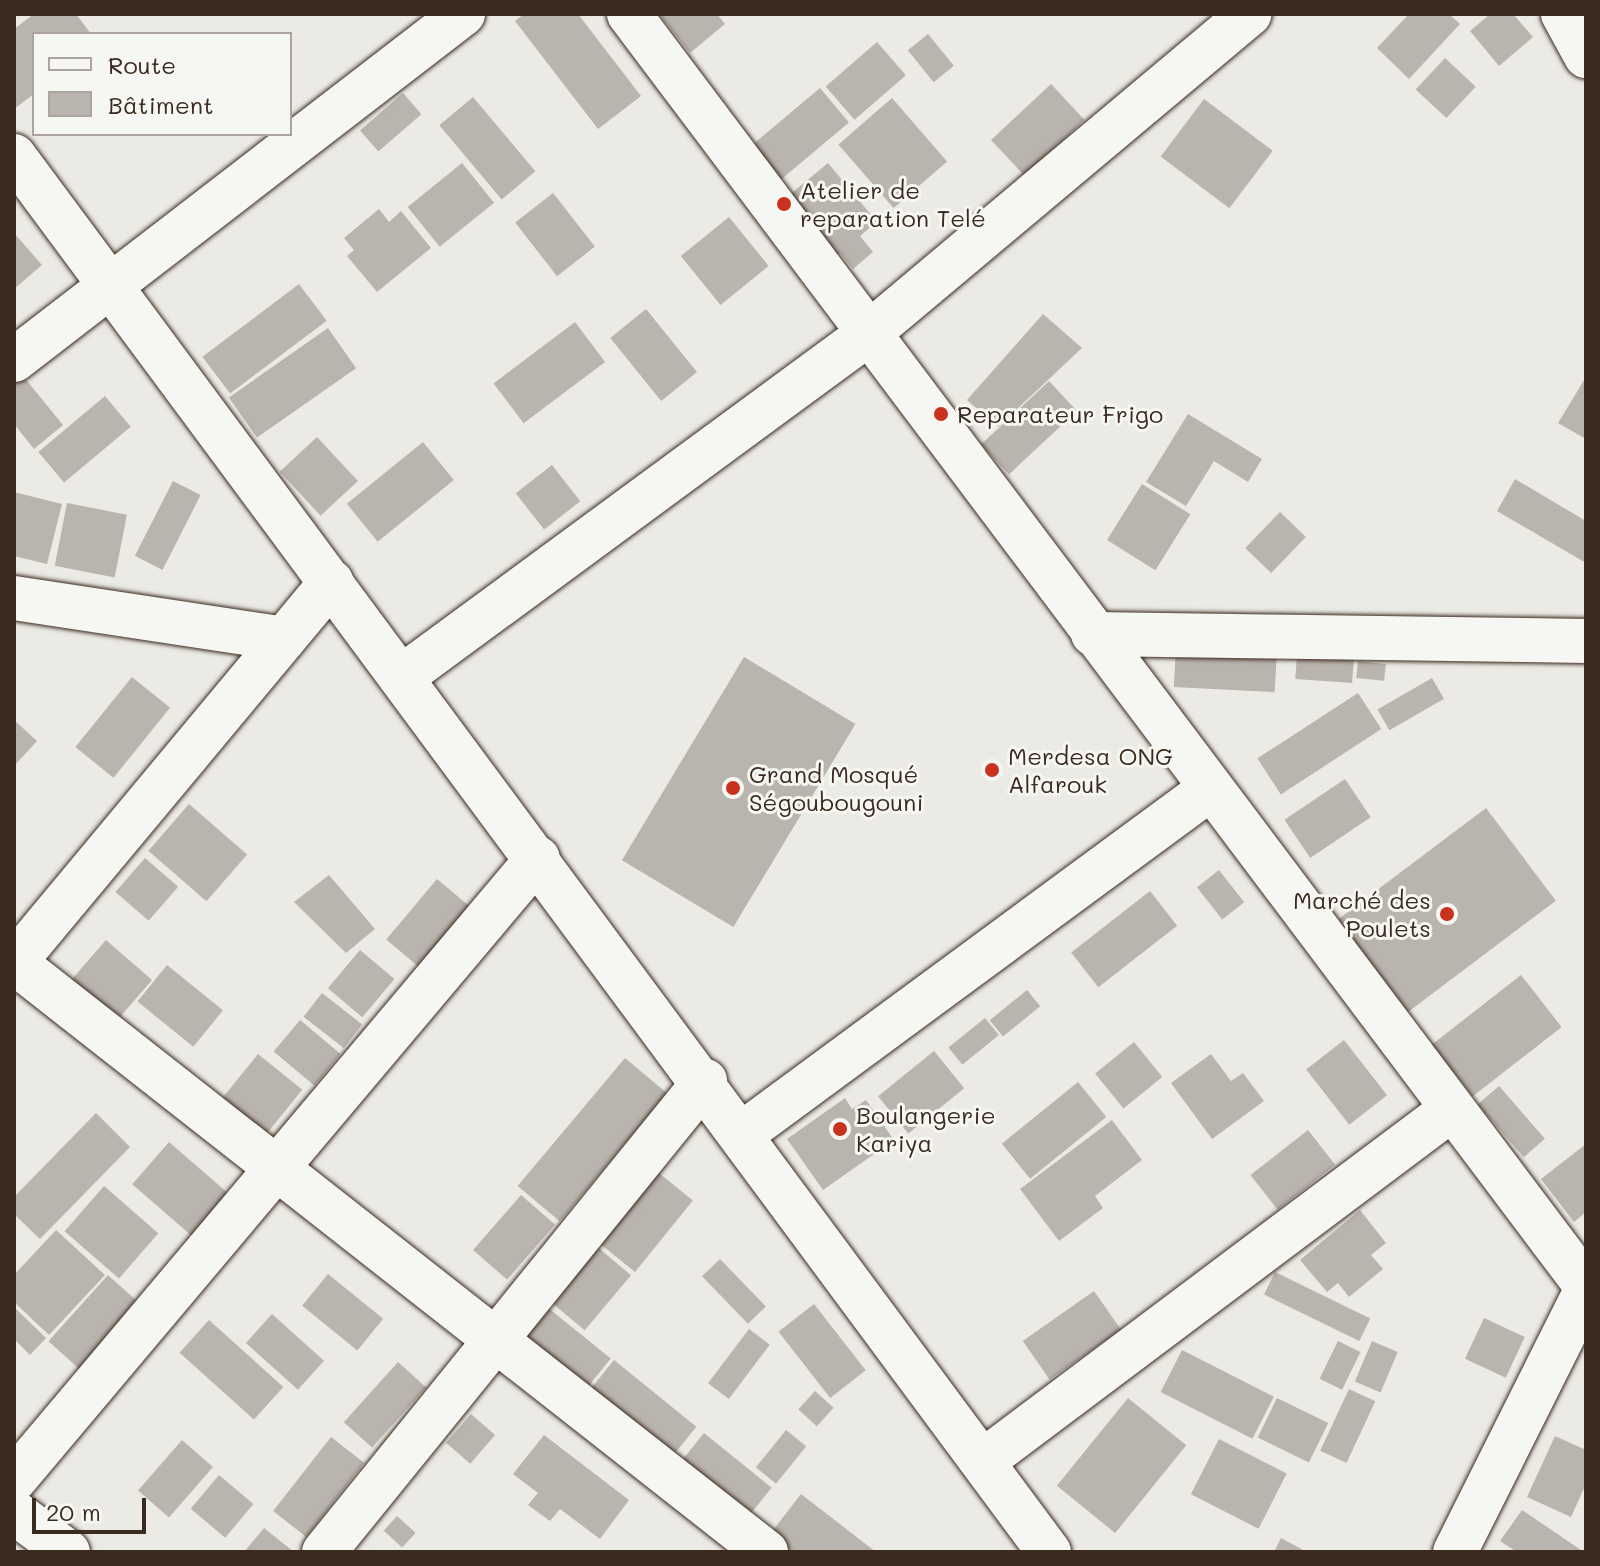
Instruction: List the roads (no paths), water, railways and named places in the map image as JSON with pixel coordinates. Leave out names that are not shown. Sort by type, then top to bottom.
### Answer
[{"type":"street","points":[[14,360],[463,14]]},
{"type":"street","points":[[629,14],[1586,1288],[1455,1552]]},
{"type":"street","points":[[403,676],[868,334],[1249,14]]},
{"type":"street","points":[[1563,14],[1586,56]]},
{"type":"street","points":[[14,156],[705,1081],[1049,1552]]},
{"type":"street","points":[[332,582],[14,962],[766,1552]]},
{"type":"street","points":[[14,598],[284,639]]},
{"type":"street","points":[[1093,634],[1586,641]]},
{"type":"street","points":[[743,1133],[1210,789]]},
{"type":"street","points":[[14,1480],[538,858]]},
{"type":"street","points":[[324,1552],[705,1081]]},
{"type":"street","points":[[983,1461],[1452,1109]]},
{"type":"street","points":[[14,1512],[68,1552]]},
{"type":"place","name":"Atelier de reparation Telé","points":[[784,204]]},
{"type":"place","name":"Reparateur Frigo","points":[[941,414]]},
{"type":"place","name":"Merdesa ONG Alfarouk","points":[[992,770]]},
{"type":"place","name":"Grand Mosqué Ségoubougouni","points":[[733,788]]},
{"type":"place","name":"Marché des Poulets","points":[[1447,914]]},
{"type":"place","name":"Boulangerie Kariya","points":[[840,1129]]}]
